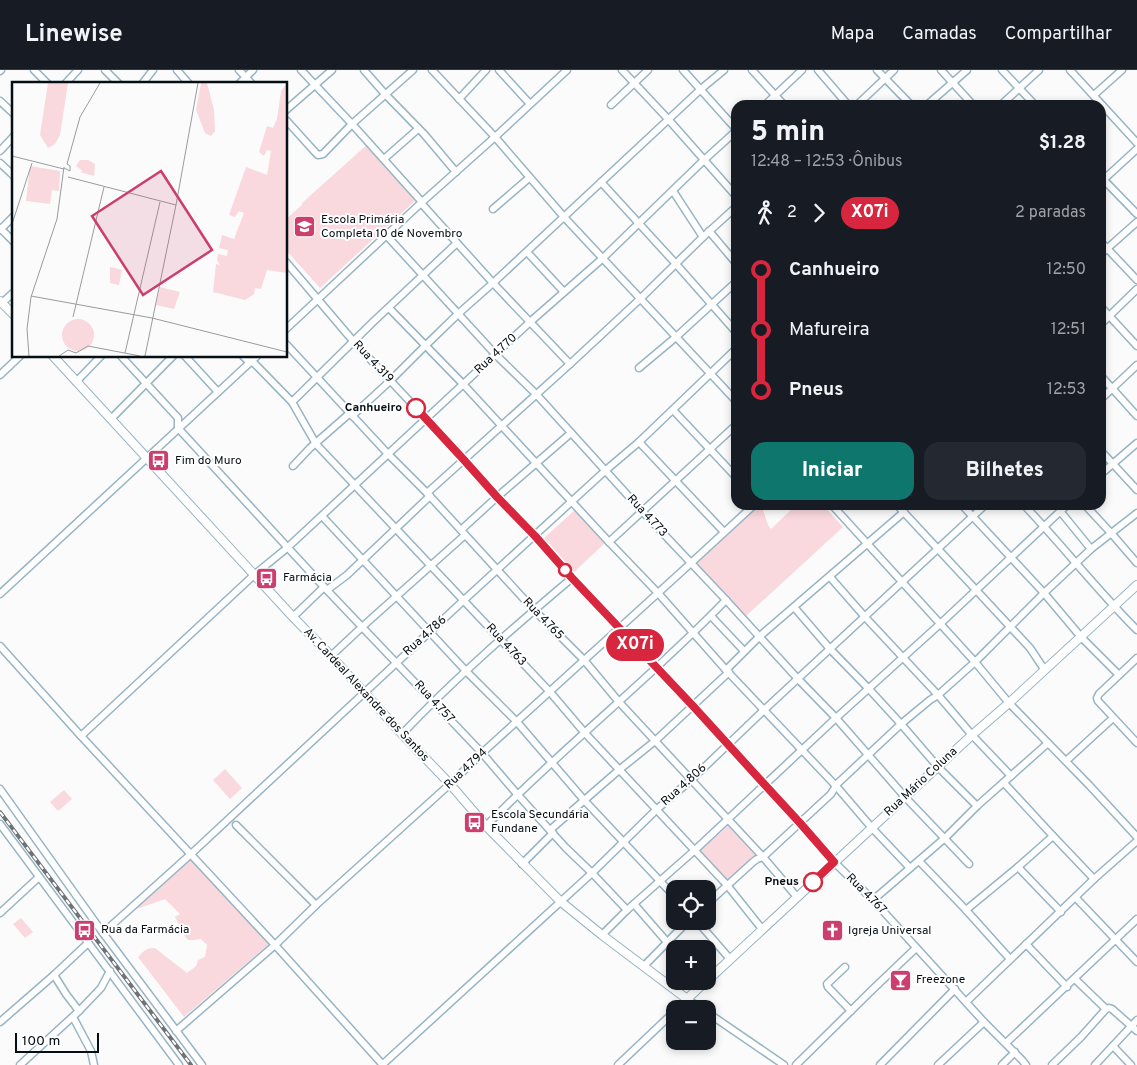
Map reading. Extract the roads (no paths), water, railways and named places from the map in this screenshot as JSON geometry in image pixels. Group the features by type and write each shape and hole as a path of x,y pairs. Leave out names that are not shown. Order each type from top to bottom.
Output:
{"main road":[{"path":"1,302 12,313"},
{"name":"Av. Cardeal Alexandre dos Santos","path":"55,358 522,864 560,901 688,999"},
{"name":"Rua Mário Coluna","path":"716,972 938,766 1137,585"},
{"name":"Rua Mário Coluna","path":"688,999 698,990"}],"street":[{"path":"34,70 46,82"},
{"path":"67,82 78,70"},
{"path":"105,70 117,82"},
{"path":"144,82 153,70"},
{"path":"177,70 187,82"},
{"path":"238,70 250,82"},
{"path":"241,82 254,70"},
{"path":"301,70 384,159 493,283 570,364"},
{"path":"288,108 332,70"},
{"path":"364,70 456,172"},
{"path":"288,122 318,154 322,154 352,124 413,70"},
{"path":"432,70 564,217 731,396"},
{"path":"459,99 486,70"},
{"path":"499,70 530,104"},
{"path":"622,70 731,190"},
{"path":"612,104 648,70"},
{"path":"683,70 731,124"},
{"path":"293,466 310,448 390,381 458,314 527,252 668,119 724,70"},
{"path":"752,70 779,100"},
{"path":"771,100 802,70"},
{"path":"818,70 844,100"},
{"path":"877,70 906,100"},
{"path":"862,100 894,70"},
{"path":"941,70 968,100"},
{"path":"932,100 967,70"},
{"path":"1002,70 1030,100"},
{"path":"1006,100 1039,70"},
{"path":"1070,70 1098,100"},
{"path":"1094,95 1122,70"},
{"path":"288,327 494,138 563,71"},
{"path":"0,101 12,112"},
{"path":"1106,108 1137,143"},
{"path":"384,159 418,129"},
{"name":"Rua 4.770","path":"81,736 254,575 287,548 356,485 495,354 603,258 731,135"},
{"path":"0,151 12,138"},
{"path":"1106,176 1137,149"},
{"path":"0,163 12,174"},
{"path":"493,209 530,178"},
{"path":"601,182 731,326"},
{"path":"1106,184 1137,214"},
{"path":"673,191 702,237"},
{"path":"293,617 346,575 464,460 640,299 702,237 731,211"},
{"path":"12,218 0,229 12,240"},
{"path":"1137,222 1108,248 1137,280"},
{"path":"709,231 731,257"},
{"name":"Rua 4.773","path":"387,236 836,718 905,798 969,864"},
{"path":"292,402 457,243"},
{"path":"527,252 564,292"},
{"name":"Rua 4.319","path":"288,264 354,342 564,569"},
{"path":"639,368 731,287"},
{"path":"1106,319 1137,289"},
{"path":"1,302 12,294"},
{"path":"389,308 502,425 536,464 658,592 693,634 910,868"},
{"path":"1106,313 1137,346"},
{"name":"Rua 4.765","path":"288,346 388,454 428,494 534,610 584,660 619,702 763,857 797,897"},
{"name":"Rua 4.786","path":"103,933 191,854 396,662 639,442 731,354"},
{"path":"0,375 18,358"},
{"path":"76,382 99,358"},
{"name":"Rua 4.757","path":"123,358 178,418 178,428 287,548 482,753 566,848 627,910"},
{"path":"111,419 171,358"},
{"path":"186,358 218,392"},
{"path":"0,594 253,360"},
{"name":"Rua 4.763","path":"253,360 292,402 316,444 550,692 584,732 727,885 762,929"},
{"path":"1106,395 1137,366"},
{"path":"1106,381 1137,416"},
{"path":"673,410 731,472"},
{"path":"609,542 731,430"},
{"path":"331,656 431,565 497,497 571,433"},
{"path":"639,442 724,532"},
{"path":"1106,470 1137,443"},
{"path":"1106,456 1137,490"},
{"name":"Rua 4.794","path":"176,1031 275,945 316,905 748,510"},
{"path":"837,510 975,662 1008,703 1066,761 1137,839 967,1001"},
{"path":"522,864 584,800 655,741 693,706 744,651 868,544 898,510"},
{"path":"904,510 1030,648 1044,669"},
{"path":"967,510 1044,593 1081,637 1119,675"},
{"name":"Rua 4.806","path":"382,1065 592,873 656,810 691,780 727,744 980,510"},
{"path":"1029,510 1114,607 1137,630"},
{"path":"1090,510 1137,563"},
{"path":"602,935 1060,511 1091,549"},
{"path":"716,895 753,862 763,857 800,823 831,794 836,786 868,754 901,724 938,695 975,662 1091,549 1137,513"},
{"path":"322,516 466,671 517,722 584,800 666,887"},
{"name":"Rua 4.767","path":"564,569 693,706 834,862 873,900 967,1001 984,1022 1026,1065"},
{"path":"830,576 865,617 1011,776"},
{"path":"402,734 466,671 572,578"},
{"path":"486,826 517,794 693,634 726,600"},
{"path":"794,607 830,649 977,806"},
{"path":"711,616 744,651"},
{"path":"0,646 275,945 382,1065"},
{"path":"1137,658 1097,698 1137,743"},
{"path":"1066,761 1113,718"},
{"path":"873,900 945,838 977,806 1048,743"},
{"path":"1004,783 1094,879"},
{"path":"0,789 103,933 202,1065"},
{"path":"0,824 179,1065"},
{"path":"236,825 316,905"},
{"path":"966,910 1052,836"},
{"path":"919,860 1010,959"},
{"path":"1018,867 1061,912"},
{"path":"0,913 39,877"},
{"path":"1076,898 1137,962"},
{"path":"634,904 666,941"},
{"path":"1006,1043 1137,919"},
{"path":"669,940 679,930"},
{"path":"705,930 730,959"},
{"path":"0,1022 88,943"},
{"path":"644,966 666,943"},
{"path":"1026,944 1066,987"},
{"path":"796,1065 916,948"},
{"path":"844,967 827,983 827,986 851,1011"},
{"path":"20,1065 79,1011 101,988 110,971"},
{"path":"54,975 79,1011"},
{"path":"1075,979 1106,1009 1112,1009 1137,1031"},
{"path":"880,1065 955,989"},
{"path":"1052,1065 1106,1009"},
{"path":"73,1017 92,1051 94,1065"},
{"path":"716,1018 784,1065"},
{"name":"Rua Mário Coluna","path":"618,1065 666,1019"},
{"path":"1095,1065 1137,1020"},
{"path":"938,1065 984,1022"},
{"path":"1113,1046 1131,1065"},
{"path":"1002,1065 1015,1052"}],"railway":[{"path":"0,812 191,1065"}],"place":[{"name":"Escola Primária Completa 10 de Novembro","path":"305,227"},
{"name":"Canhueiro","path":"416,408"},
{"name":"Fim do Muro","path":"159,461"},
{"name":"Farmácia","path":"267,578"},
{"name":"Escola Secundária Fundane","path":"475,822"},
{"name":"Pneus","path":"813,882"},
{"name":"Rua da Farmácia","path":"85,930"},
{"name":"Igreja Universal","path":"832,931"},
{"name":"Freezone","path":"900,980"}]}
